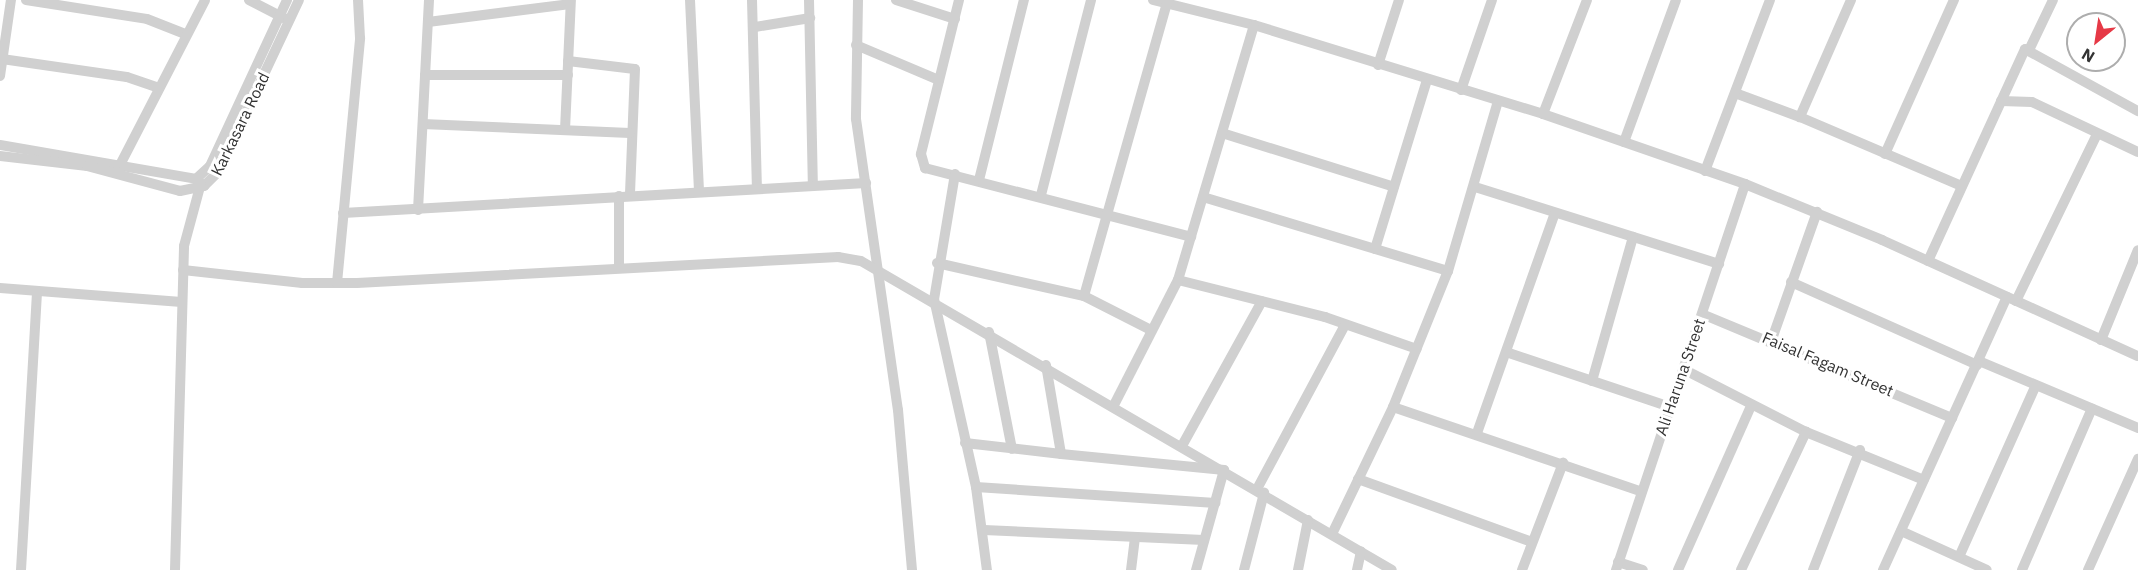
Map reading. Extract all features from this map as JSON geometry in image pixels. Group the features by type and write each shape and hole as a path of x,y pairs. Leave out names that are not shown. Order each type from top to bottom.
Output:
{"street":[{"path":"0,76 11,0"},
{"path":"26,0 147,19 185,34"},
{"path":"121,163 185,34 206,0"},
{"path":"249,0 284,19"},
{"name":"Karkasara Road","path":"0,156 87,166 180,190 199,188 219,172 284,19 287,0"},
{"name":"Karkasara Road","path":"0,145 121,163 181,181 202,175 284,19 299,0"},
{"path":"337,283 360,38 358,0"},
{"path":"418,210 429,0"},
{"path":"690,0 699,190"},
{"path":"752,0 755,27 756,187"},
{"path":"809,0 813,184"},
{"path":"858,0 856,119 879,268 912,570"},
{"path":"896,0 954,19"},
{"path":"959,0 921,163 955,174 1109,212 1191,237"},
{"path":"979,180 1024,0"},
{"path":"1041,195 1091,0"},
{"path":"1154,0 1254,25 1543,114 1744,184 1817,212 2138,356"},
{"path":"1378,65 1399,0"},
{"path":"1461,90 1492,0"},
{"path":"1543,114 1587,0"},
{"path":"1624,142 1676,0"},
{"path":"1706,171 1770,0"},
{"path":"1800,117 1851,0"},
{"path":"1885,154 1954,0"},
{"path":"1928,261 2001,101 2053,0"},
{"path":"428,22 571,2 565,130"},
{"path":"1084,296 1167,3"},
{"path":"755,27 810,18"},
{"path":"1114,405 1178,280 1254,25"},
{"path":"856,45 939,80"},
{"path":"2030,48 2138,111"},
{"path":"2,59 127,77 159,87"},
{"path":"568,61 634,67 620,266"},
{"path":"425,75 568,75"},
{"path":"1375,249 1427,80"},
{"path":"1735,93 1800,117 1962,186"},
{"path":"1332,534 1393,407 1448,271 1475,187 1498,101"},
{"path":"2001,101 2032,102 2138,152"},
{"path":"423,124 630,133"},
{"path":"1222,133 1394,187"},
{"path":"1883,570 1978,363 2097,134"},
{"path":"955,174 937,262 934,299 976,487 984,530 987,570"},
{"path":"175,570 183,270 202,175"},
{"path":"343,213 418,210 456,203 866,183"},
{"name":"Ali Haruna Street","path":"1617,566 1640,491 1719,264 1744,184"},
{"path":"1475,187 1719,264"},
{"path":"1203,196 1448,271"},
{"path":"1772,339 1817,212"},
{"path":"1477,433 1509,353 1555,213"},
{"path":"1592,381 1634,237"},
{"path":"2101,340 2138,250"},
{"path":"183,270 337,283 620,266 838,257 879,268 934,299 1183,444 1392,570"},
{"path":"937,262 1084,296 1151,330"},
{"path":"1178,280 1262,301 1417,349"},
{"path":"1791,282 1978,363 2138,428"},
{"path":"0,288 182,302"},
{"path":"21,570 37,292"},
{"path":"1183,444 1262,301"},
{"name":"Faisal Fagam Street","path":"1702,314 1772,339 1952,418"},
{"path":"1244,570 1260,491 1345,325"},
{"path":"989,332 1012,448"},
{"path":"1509,353 1670,407"},
{"path":"1046,365 1060,454"},
{"path":"1683,369 1751,406 1806,432 1860,450 1924,480"},
{"path":"1959,557 2036,385"},
{"path":"1678,570 1751,406"},
{"path":"1393,407 1477,433 1640,491"},
{"path":"2022,570 2092,408"},
{"path":"1741,570 1806,432"},
{"path":"965,443 1224,470"},
{"path":"1813,570 1860,450"},
{"path":"2088,570 2138,459"},
{"path":"1522,570 1563,463"},
{"path":"1196,570 1224,470"},
{"path":"1358,479 1532,542"},
{"path":"976,487 1215,503"},
{"path":"1298,570 1308,520"},
{"path":"984,530 1204,540"},
{"path":"1901,531 1987,570"},
{"path":"1131,570 1135,537"},
{"path":"1357,570 1361,551"},
{"path":"1617,566 1643,570"}]}
